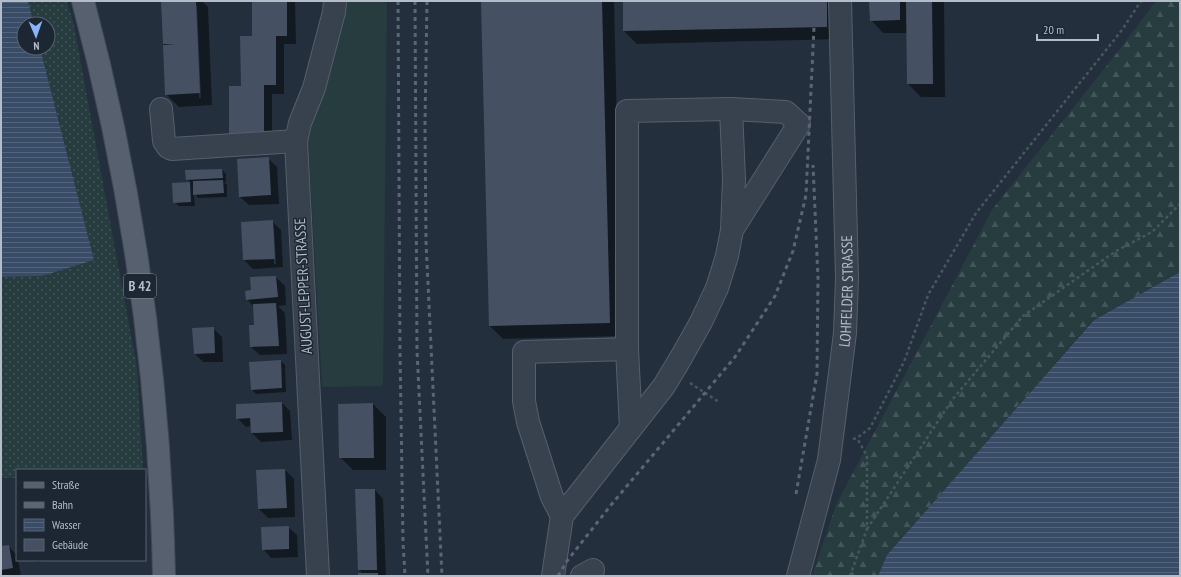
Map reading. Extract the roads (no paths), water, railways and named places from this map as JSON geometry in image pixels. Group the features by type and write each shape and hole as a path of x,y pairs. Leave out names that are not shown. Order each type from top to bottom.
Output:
{"main road":[{"name":"B 42","path":"83,1 109,110 126,195 140,281 158,450 164,576"}],"street":[{"name":"AUGUST-LEPPER-STRASSE","path":"318,576 296,141 300,123 314,88 334,12 335,1"},
{"name":"LOHFELDER STRASSE","path":"798,576 832,445 844,333 847,278 840,1"},
{"path":"161,109 164,141 168,147 172,149 296,141"},
{"path":"631,428 627,349 626,111 731,109 786,112 799,124 732,230"},
{"path":"553,576 562,516 664,386 701,322 719,281 727,256 732,230 734,179 731,109"},
{"path":"562,516 552,497 528,422 524,401 524,352 627,349"}],"water":[{"path":"1,1 28,1 32,16 16,16 16,56 42,56 94,260 42,276 1,277"},
{"path":"1180,272 1180,576 878,576 887,555 1094,320"}],"railway":[{"path":"398,1 400,350 403,542 405,576"},
{"path":"415,1 417,351 428,576"},
{"path":"427,1 425,124 426,242 442,576"},
{"path":"558,576 567,561 611,505 735,357 775,296 793,251 806,195 814,27"},
{"path":"796,494 817,374 818,278 813,165"}]}
